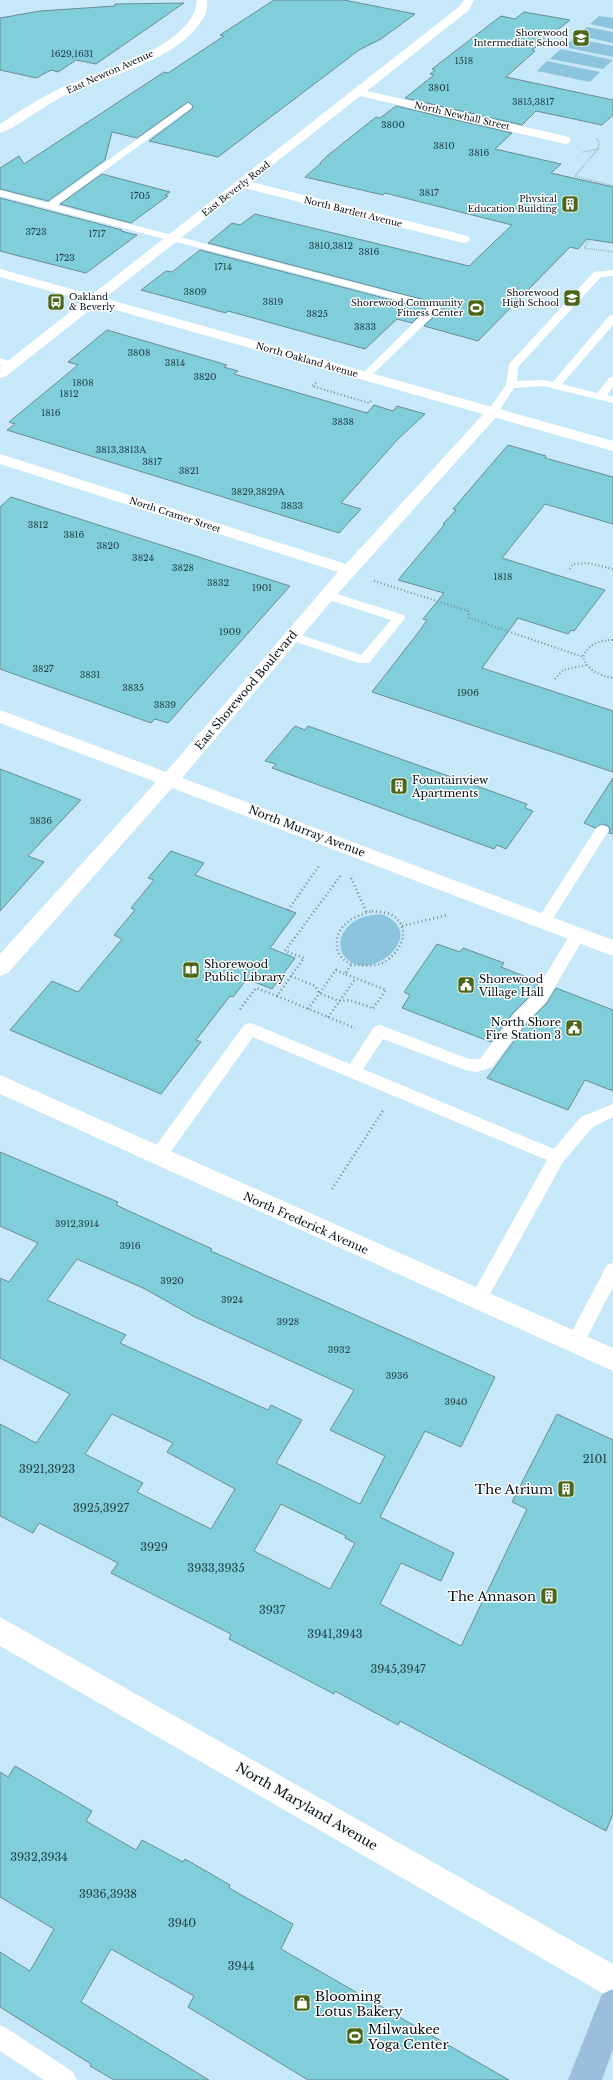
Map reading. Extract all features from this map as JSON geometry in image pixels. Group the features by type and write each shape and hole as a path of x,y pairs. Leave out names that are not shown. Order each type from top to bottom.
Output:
{"main road":[{"path":"585,2080 613,2005"}],"street":[{"name":"East Newton Avenue","path":"0,129 41,103 73,87 147,57 174,41 191,26 200,14 202,0"},
{"name":"East Beverly Road","path":"0,374 6,363 94,299 242,184 465,8 469,0"},
{"name":"North Newhall Street","path":"358,92 565,140"},
{"name":"North Bartlett Avenue","path":"242,184 463,239"},
{"name":"North Oakland Avenue","path":"0,273 613,446"},
{"name":"East Shorewood Boulevard","path":"0,968 170,779 327,594 493,412"},
{"name":"North Cramer Street","path":"0,459 349,570"},
{"name":"North Murray Avenue","path":"0,716 170,779 613,948"},
{"name":"North Frederick Avenue","path":"0,1084 613,1360"},
{"name":"North Maryland Avenue","path":"0,1631 613,1982"}],"lane":[{"path":"49,206 188,106"},
{"path":"0,193 436,307 364,376"},
{"path":"493,412 511,385 513,366 598,274 613,274"},
{"path":"556,385 613,318"},
{"path":"600,396 613,380"},
{"path":"511,385 543,382 613,400"},
{"path":"292,636 364,660 399,618 327,594"},
{"path":"544,922 602,830"},
{"path":"353,1072 380,1031 468,1065 477,1066 486,1063 502,1044 520,1018 540,998 578,934"},
{"path":"158,1156 250,1029 557,1158"},
{"path":"478,1300 557,1158 587,1122 613,1110"},
{"path":"575,1343 613,1270"},
{"path":"0,2037 65,2080"}],"path":[{"path":"596,138 600,146 597,152 575,176 577,178 613,186"},
{"path":"581,152 598,149"},
{"path":"589,240 584,248 613,252"},
{"path":"318,380 312,386 369,402 375,396"},
{"path":"570,569 573,564 580,562 591,563 613,569"},
{"path":"374,581 468,612 469,618 583,657"},
{"path":"613,640 597,642 589,646 583,657 586,665 594,672 613,678"},
{"path":"555,679 556,674 568,668 586,665"},
{"path":"288,910 319,866"},
{"path":"290,944 342,875"},
{"path":"351,878 367,913"},
{"path":"379,911 388,913 397,918 402,926 404,940 400,949 393,957 381,964 369,967 351,965 339,955 336,946 338,936 343,927 351,920 367,913 379,911"},
{"path":"402,926 447,915"},
{"path":"345,974 351,965"},
{"path":"307,1009 336,970 386,990 369,1014"},
{"path":"291,976 315,986 319,994 339,1001 349,1000 373,1008"},
{"path":"328,1017 356,978"},
{"path":"277,996 358,1029"},
{"path":"332,1189 396,1090"}],"shaded area":[{"path":"599,16 613,18 613,29 590,24"},
{"path":"587,27 613,32 613,43 577,35"},
{"path":"574,38 613,46 613,57 564,47"},
{"path":"561,49 613,60 603,69 550,59"},
{"path":"547,61 600,72 590,82 537,71"},
{"path":"381,914 395,922 400,932 399,942 393,952 383,960 371,965 359,965 348,960 341,950 340,944 346,929 350,924 361,918"}],"building":[{"path":"274,0 344,0 415,14 381,39 359,50 218,157 149,141 192,109 193,106 188,102 137,138 112,132 105,160 48,201 0,189 0,168 19,156 24,164 164,72 168,73 224,36 220,35"},
{"path":"184,3 96,64 76,60 58,72 51,70 36,78 0,70 0,18 40,11 115,6 115,4"},
{"path":"524,12 570,20 532,50 535,51 506,77 613,100 613,115 602,125 536,111 522,125 405,98 434,75 430,74 435,70 432,69 501,16 515,19"},
{"path":"396,106 512,133 495,149 561,164 551,173 613,187 613,243 587,239 578,249 570,247 478,341 424,326 441,310 442,306 440,304 208,243 232,223 240,225 255,214 469,266 512,225 385,193 383,195 305,177 327,156 376,117 380,118"},
{"path":"102,174 170,192 165,195 168,196 131,223 60,204"},
{"path":"0,198 137,235 86,273 0,251"},
{"path":"200,250 426,309 412,323 397,319 365,349 228,311 226,313 141,290 166,271 172,272"},
{"path":"107,330 227,365 224,367 238,371 234,374 367,413 374,405 393,411 397,406 425,414 398,439 341,503 361,509 339,533 7,430 15,424 9,422 78,365 68,362"},
{"path":"508,445 546,456 545,458 613,477 613,524 545,504 502,558 605,590 574,631 571,630 568,634 518,618 482,668 613,711 613,772 372,692 421,629 427,620 423,619 444,593 398,580 456,510 453,509"},
{"path":"11,497 290,586 168,723 155,719 151,723 0,669 0,507"},
{"name":"Fountainview Apartments","path":"295,726 305,730 308,726 527,804 525,808 533,811 506,849 497,845 494,849 272,768 276,764 265,761"},
{"path":"0,769 81,800 28,856 44,862 0,911"},
{"path":"613,778 613,834 609,833 610,829 608,826 603,824 595,828 584,823"},
{"name":"Shorewood Public Library","path":"171,851 204,863 195,875 296,913 270,948 295,958 272,989 247,979 233,997 230,996 196,1040 201,1042 161,1094 10,1030 52,981 78,992 122,939 114,935 135,910 131,908 154,880 148,878"},
{"name":"Shorewood Village Hall","path":"437,944 460,952 463,948 504,963 501,967 539,982 533,993 513,1013 491,1042 402,1008 410,995 404,992"},
{"name":"North Shore Fire Station 3","path":"556,988 613,1010 613,1091 585,1080 568,1110 487,1078 527,1023 547,1003"},
{"path":"0,1152 118,1202 116,1205 212,1249 211,1251 495,1377 461,1447 425,1431 380,1517 454,1553 441,1581 401,1563 380,1604 461,1646 527,1509 512,1502 557,1414 613,1440 613,1814 606,1831 400,1721 398,1725 335,1691 334,1694 229,1639 231,1634 111,1573 118,1563 39,1523 33,1533 0,1516 0,1424 36,1443 70,1394 0,1358 0,1278 9,1282 38,1243 0,1226","holes":["77,1259 145,1289 195,1317 354,1390 330,1430 385,1456 360,1504 276,1463 302,1420 271,1405 268,1410 120,1343 126,1335 47,1300","112,1414 173,1443 167,1452 235,1489 211,1529 137,1492 143,1483 85,1454","281,1504 346,1536 345,1538 355,1543 330,1589 254,1551"]},
{"path":"15,1766 92,1811 86,1821 136,1850 142,1840 183,1862 185,1859 230,1885 229,1888 293,1924 281,1949 509,2080 308,2080 188,2007 194,1996 111,1949 81,2002 209,2080 114,2080 90,2066 91,2064 0,2007 0,1952 30,1971 54,1929 0,1897 0,1772 8,1777"}],"place":[{"name":"Shorewood Intermediate School","path":"581,38"},
{"name":"Physical Education Building","path":"570,204"},
{"name":"Shorewood High School","path":"572,298"},
{"name":"Oakland & Beverly","path":"56,302"},
{"name":"Shorewood Community Fitness Center","path":"476,308"},
{"name":"Fountainview Apartments","path":"399,786"},
{"name":"Shorewood Public Library","path":"191,970"},
{"name":"Shorewood Village Hall","path":"466,985"},
{"name":"North Shore Fire Station 3","path":"574,1028"},
{"name":"The Atrium","path":"566,1489"},
{"name":"The Annason","path":"549,1596"},
{"name":"Blooming Lotus Bakery","path":"302,2003"},
{"name":"Milwaukee Yoga Center","path":"355,2036"}]}
